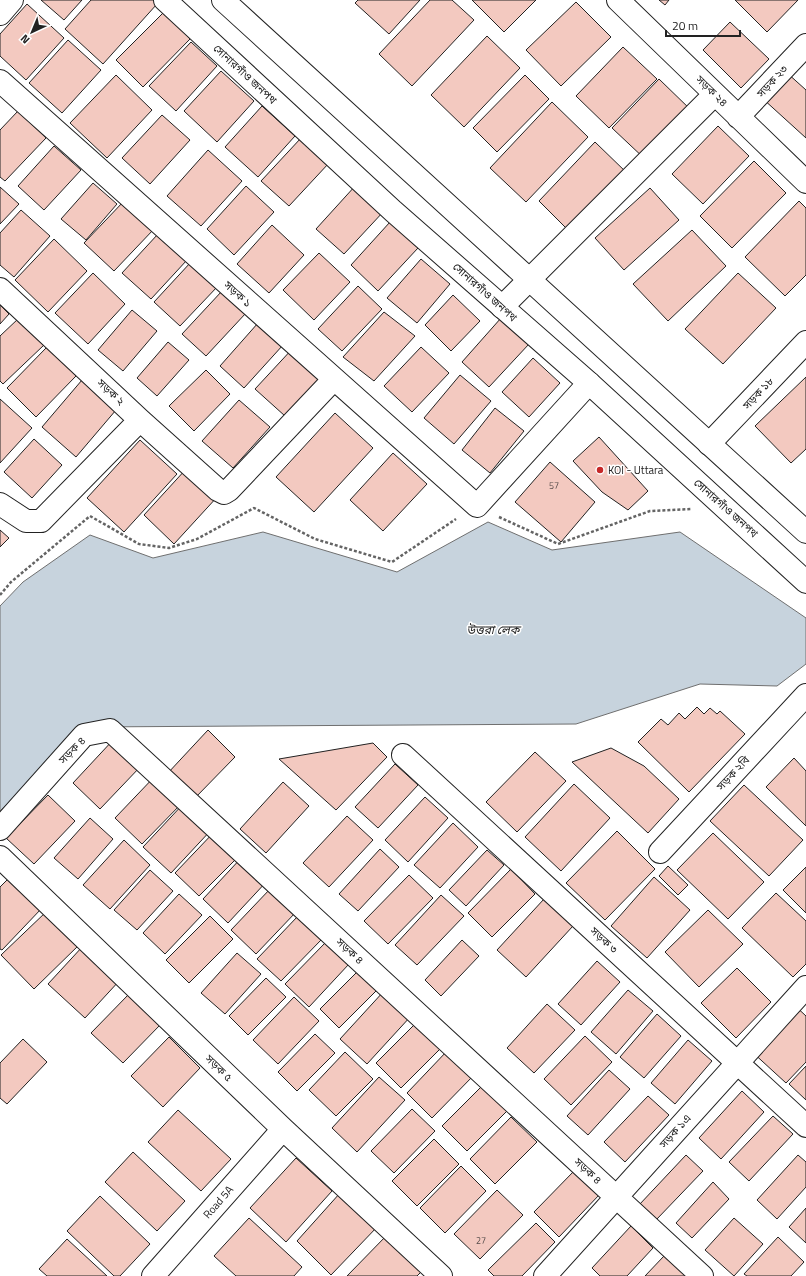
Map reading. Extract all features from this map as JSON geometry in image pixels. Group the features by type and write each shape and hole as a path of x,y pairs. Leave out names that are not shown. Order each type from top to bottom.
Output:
{"street":[{"path":"0,14 12,0"},
{"name":"সোনারগাঁও জনপথ","path":"166,0 393,211 588,384 806,582"},
{"path":"223,0 806,532"},
{"name":"সড়ক ২৪","path":"618,0 806,182"},
{"name":"সড়ক ২৩","path":"738,117 806,45"},
{"name":"সড়ক ১","path":"0,81 477,506"},
{"path":"502,307 715,94"},
{"name":"সড়ক ২","path":"0,289 140,420 218,490 224,493 230,490 334,379"},
{"name":"সড়ক ১৮","path":"709,444 806,342"},
{"path":"477,506 588,384"},
{"path":"0,504 26,521 41,522 140,420"},
{"name":"সড়ক ২বি","path":"660,852 806,695"},
{"name":"সড়ক ৪","path":"0,829 84,735 110,730 702,1276"},
{"name":"সড়ক ৩","path":"403,755 806,1126"},
{"name":"সড়ক ৫","path":"0,857 283,1129 441,1276"},
{"name":"সড়ক ১এ","path":"545,1276 806,987"},
{"name":"Road 5A","path":"153,1276 283,1129"}],"path":[{"path":"0,595 11,582 90,516 139,544 169,548 197,539 254,508 315,539 392,562 477,506 558,544 650,511 694,509"}],"water":[{"name":"উত্তরা লেক","path":"488,522 552,550 680,532 806,618 806,664 777,686 700,684 576,724 87,727 0,811 0,606 23,582 90,535 153,558 263,532 397,572"}],"building":[{"path":"41,0 82,0 64,20"},
{"path":"91,0 153,0 157,4 103,64 65,29"},
{"path":"358,0 420,0 389,34 355,3"},
{"path":"430,0 452,0 474,20 412,86 379,54"},
{"path":"472,0 536,0 504,32"},
{"path":"659,0 669,0 665,5"},
{"path":"735,0 798,0 767,32"},
{"path":"576,2 611,37 561,86 526,50"},
{"path":"27,4 64,38 26,80 0,56 0,34"},
{"path":"164,12 190,39 143,87 116,60"},
{"path":"730,22 769,59 741,88 703,50"},
{"path":"487,36 520,68 464,127 431,95"},
{"path":"68,40 101,70 62,113 29,83"},
{"path":"191,42 217,66 176,111 149,86"},
{"path":"623,47 657,79 609,128 576,96"},
{"path":"221,71 254,101 217,142 184,111"},
{"path":"786,72 806,90 806,138 762,98"},
{"path":"116,75 152,110 107,158 70,123"},
{"path":"525,75 549,99 497,152 473,128"},
{"path":"659,79 693,112 646,160 612,128"},
{"path":"552,102 588,137 526,202 490,168"},
{"path":"262,106 295,136 258,177 225,147"},
{"path":"18,111 46,138 5,181 0,177 0,130"},
{"path":"162,115 190,140 150,184 122,158"},
{"path":"718,126 749,156 703,204 672,174"},
{"path":"301,138 329,163 289,206 261,181"},
{"path":"595,142 628,174 571,233 539,201"},
{"path":"54,146 81,170 44,210 18,186"},
{"path":"208,150 242,181 201,226 167,196"},
{"path":"754,161 786,193 732,248 700,216"},
{"path":"93,183 117,204 86,240 61,219"},
{"path":"356,185 384,211 344,254 316,229"},
{"path":"246,186 274,212 234,255 207,229"},
{"path":"0,187 19,204 0,224"},
{"path":"650,188 679,220 624,270 595,238"},
{"path":"124,201 154,229 114,271 84,243"},
{"path":"799,201 806,208 806,275 785,296 745,257"},
{"path":"21,210 50,236 14,277 0,265 0,233"},
{"path":"390,222 418,248 378,291 351,265"},
{"path":"272,225 304,255 269,293 237,264"},
{"path":"692,230 726,266 668,321 633,284"},
{"path":"158,234 187,260 151,299 122,273"},
{"path":"54,239 87,271 48,312 15,280"},
{"path":"319,253 350,282 314,320 283,290"},
{"path":"421,259 450,284 417,323 387,298"},
{"path":"191,262 218,286 180,326 154,302"},
{"path":"93,273 125,304 88,344 55,313"},
{"path":"738,273 776,308 723,364 685,329"},
{"path":"358,286 382,309 342,351 318,329"},
{"path":"222,291 246,313 206,356 182,334"},
{"path":"453,295 480,321 451,351 425,325"},
{"path":"0,305 9,314 0,324"},
{"path":"132,310 157,331 123,371 98,350"},
{"path":"384,312 415,336 374,381 343,357"},
{"path":"19,318 44,345 3,384 0,381 0,336"},
{"path":"501,318 529,344 489,387 462,362"},
{"path":"258,323 283,345 244,388 220,366"},
{"path":"168,342 189,360 157,396 137,378"},
{"path":"47,347 76,376 36,417 7,388"},
{"path":"294,347 323,375 285,416 255,389"},
{"path":"421,347 449,373 412,412 384,386"},
{"path":"533,358 560,383 529,417 502,392"},
{"path":"206,370 230,394 194,431 169,406"},
{"path":"460,375 491,401 454,444 424,418"},
{"path":"806,377 806,449 791,463 755,426"},
{"path":"82,380 116,410 76,457 42,427"},
{"path":"0,399 32,428 0,463"},
{"path":"239,400 270,427 233,468 202,441"},
{"path":"495,408 524,431 490,473 462,450"},
{"path":"335,413 373,448 314,512 276,477"},
{"path":"599,437 648,491 628,510 602,492 573,461"},
{"path":"34,439 62,465 32,498 4,472"},
{"path":"140,440 177,474 124,532 87,498"},
{"path":"393,453 427,484 383,531 350,500"},
{"path":"550,462 595,502 561,542 515,502"},
{"path":"187,468 218,496 174,544 144,515"},
{"path":"0,530 9,538 0,547"},
{"path":"697,707 704,714 710,708 717,714 720,711 745,734 689,792 638,742 661,719 668,725 679,713 685,719"},
{"path":"208,730 235,757 194,799 167,774"},
{"path":"114,739 141,766 100,809 73,783"},
{"path":"373,743 387,757 336,810 279,759"},
{"path":"611,748 644,766 679,799 648,833 572,762"},
{"path":"535,752 566,781 517,832 486,802"},
{"path":"794,758 806,771 806,826 766,787"},
{"path":"395,764 418,785 378,828 355,807"},
{"path":"157,774 184,801 142,844 115,818"},
{"path":"283,782 309,806 266,853 240,829"},
{"path":"574,784 610,818 561,871 525,837"},
{"path":"744,785 803,840 769,876 710,821"},
{"path":"48,795 75,821 34,864 6,838"},
{"path":"425,797 448,818 408,862 385,840"},
{"path":"185,802 213,828 171,873 143,847"},
{"path":"347,816 373,840 329,887 303,863"},
{"path":"90,818 113,839 78,879 54,858"},
{"path":"453,823 478,847 440,888 414,865"},
{"path":"216,830 241,854 199,896 175,873"},
{"path":"617,831 655,869 605,920 566,883"},
{"path":"713,833 764,882 728,919 677,870"},
{"path":"124,840 150,865 110,909 83,885"},
{"path":"380,849 399,867 358,911 339,894"},
{"path":"487,850 504,865 466,906 449,890"},
{"path":"243,856 268,880 228,923 203,899"},
{"path":"668,866 688,885 678,895 659,876"},
{"path":"806,867 806,913 783,890"},
{"path":"511,869 535,894 492,937 468,913"},
{"path":"150,870 173,891 137,930 114,910"},
{"path":"409,875 433,898 388,944 364,921"},
{"path":"10,877 42,908 2,950 0,949 0,887"},
{"path":"654,877 690,910 647,958 611,926"},
{"path":"271,888 296,912 256,954 231,930"},
{"path":"776,893 806,921 806,964 793,977 742,928"},
{"path":"179,894 202,915 165,954 143,933"},
{"path":"441,895 464,916 417,965 395,945"},
{"path":"544,899 573,926 526,977 497,950"},
{"path":"708,910 743,944 699,987 665,952"},
{"path":"47,911 80,944 34,989 1,955"},
{"path":"210,916 233,939 189,983 166,960"},
{"path":"298,916 322,939 281,981 257,959"},
{"path":"462,940 479,956 441,996 425,980"},
{"path":"326,942 349,964 309,1007 285,984"},
{"path":"83,946 120,980 85,1018 48,984"},
{"path":"237,953 261,974 225,1014 201,993"},
{"path":"597,961 620,982 581,1025 558,1004"},
{"path":"737,968 771,1002 736,1038 701,1003"},
{"path":"357,972 377,990 339,1028 320,1009"},
{"path":"266,978 286,997 248,1035 229,1016"},
{"path":"628,990 653,1011 616,1054 591,1032"},
{"path":"384,991 411,1016 367,1064 340,1039"},
{"path":"129,994 161,1024 123,1063 91,1033"},
{"path":"294,997 319,1021 278,1064 253,1040"},
{"path":"792,1003 806,1016 806,1062 786,1083 750,1050"},
{"path":"547,1004 575,1030 534,1073 507,1048"},
{"path":"657,1014 681,1036 644,1078 620,1057"},
{"path":"418,1021 443,1046 401,1088 376,1063"},
{"path":"315,1034 335,1053 297,1091 278,1072"},
{"path":"585,1036 612,1062 571,1105 544,1079"},
{"path":"169,1037 200,1068 163,1107 131,1076"},
{"path":"23,1039 47,1062 7,1104 0,1098 0,1063"},
{"path":"688,1040 712,1061 675,1104 651,1083"},
{"path":"448,1050 474,1075 432,1118 407,1093"},
{"path":"345,1052 373,1079 336,1116 309,1090"},
{"path":"806,1066 806,1100 789,1084"},
{"path":"609,1070 630,1089 588,1135 567,1116"},
{"path":"379,1077 405,1100 357,1152 332,1128"},
{"path":"484,1084 509,1109 467,1151 442,1126"},
{"path":"742,1091 764,1112 721,1159 699,1138"},
{"path":"648,1096 669,1115 625,1162 604,1142"},
{"path":"412,1109 435,1131 394,1173 371,1151"},
{"path":"178,1110 231,1159 201,1191 148,1142"},
{"path":"773,1116 793,1134 749,1181 729,1162"},
{"path":"511,1117 537,1142 495,1184 470,1159"},
{"path":"434,1139 459,1164 417,1206 392,1181"},
{"path":"133,1152 185,1201 157,1231 105,1182"},
{"path":"686,1155 703,1171 656,1220 639,1205"},
{"path":"798,1155 806,1162 806,1187 777,1219 757,1200"},
{"path":"296,1158 332,1191 286,1242 250,1208"},
{"path":"461,1166 486,1191 445,1233 420,1208"},
{"path":"575,1170 600,1194 559,1237 534,1212"},
{"path":"713,1182 729,1199 692,1238 676,1223"},
{"path":"497,1190 523,1215 480,1259 454,1234"},
{"path":"340,1193 378,1226 331,1275 297,1241"},
{"path":"100,1196 150,1244 120,1276 114,1276 67,1231"},
{"path":"806,1208 806,1243 789,1227"},
{"path":"249,1218 302,1267 294,1276 236,1276 214,1256"},
{"path":"734,1218 763,1244 734,1276 705,1250"},
{"path":"536,1223 555,1242 522,1276 494,1276 488,1270"},
{"path":"631,1226 653,1248 627,1276 600,1276 592,1268"},
{"path":"388,1234 424,1269 417,1276 347,1276"},
{"path":"778,1237 804,1262 791,1276 747,1276 744,1274"},
{"path":"67,1239 107,1276 47,1276 39,1269"},
{"path":"664,1256 686,1276 645,1276"}],"place":[{"name":"KOI - Uttara","path":"600,470"}]}
